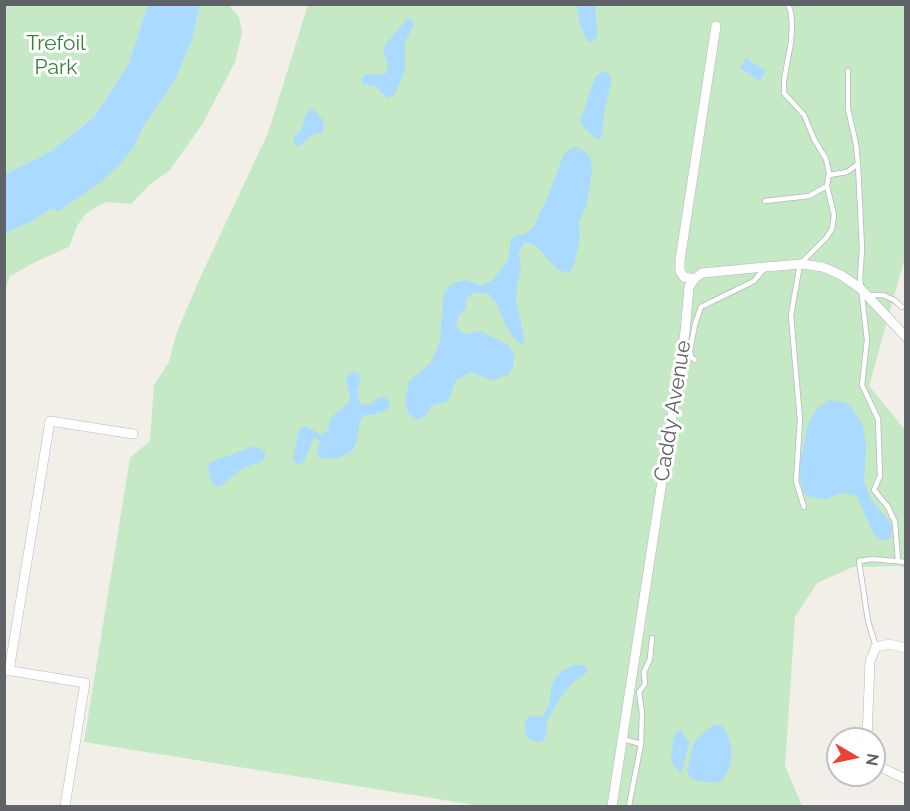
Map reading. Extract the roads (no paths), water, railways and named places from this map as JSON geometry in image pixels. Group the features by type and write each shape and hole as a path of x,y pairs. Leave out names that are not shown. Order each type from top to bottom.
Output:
{"street":[{"path":"716,26 680,271 684,277 694,279 702,273 765,267 800,264 824,267 842,275 860,288 906,337"},
{"name":"Caddy Avenue","path":"612,807 685,332 689,287 694,279"},
{"path":"65,807 85,683 7,670 50,421 133,434"},
{"path":"867,727 870,661 876,647 889,644 906,648"},
{"path":"886,770 906,779"}],"lane":[{"path":"788,4 791,13 791,42 784,93 804,115 826,159 829,175 827,186 833,203 834,215 832,229 826,238 800,264 790,328 800,420 796,481 804,507"},
{"path":"848,70 848,109 858,164 862,249 860,288 867,340 862,385 876,412 880,430 880,476 874,490 888,507 895,522 898,561"},
{"path":"829,175 846,172 858,164"},
{"path":"765,201 809,196 827,186"},
{"path":"695,360 691,357 690,351 701,307 754,280 765,267"},
{"path":"868,295 883,295 902,307"},
{"path":"876,647 868,621 859,561 872,559 906,562"},
{"path":"629,807 641,744 642,713 639,692 645,684 644,672 650,659 652,638"},
{"path":"622,739 641,744"}],"water":[{"path":"148,5 200,5 192,40 175,80 147,121 110,162 66,199 31,222 5,233 5,174 50,152 94,117 128,65"},
{"path":"577,5 595,5 597,33 596,39 591,42 587,41 579,20"},
{"path":"408,18 413,21 414,25 405,42 405,71 394,95 387,98 376,87 363,84 361,78 367,74 382,75 386,72 388,65 384,53 385,45"},
{"path":"746,58 766,71 760,81 740,68"},
{"path":"602,72 607,72 612,79 604,113 602,136 599,139 580,122 595,77"},
{"path":"310,109 314,110 323,120 324,129 322,133 312,135 296,146 294,139 302,128"},
{"path":"576,147 587,153 591,160 592,171 587,204 579,222 580,240 572,270 567,273 557,269 536,246 525,242 519,252 521,273 517,283 516,300 525,341 522,344 515,340 497,304 487,293 473,293 466,299 466,309 458,316 456,325 460,332 467,334 480,331 508,345 515,356 513,366 508,375 491,380 471,372 456,380 448,401 432,406 425,416 417,420 409,414 405,402 409,381 430,364 440,341 444,292 453,283 466,280 481,285 492,281 508,260 511,240 532,229 546,201 564,154"},
{"path":"351,372 356,372 361,376 357,393 359,402 369,405 383,397 388,399 389,407 383,412 364,416 360,421 356,444 352,451 336,459 321,458 317,454 320,440 314,438 304,461 301,464 295,463 293,458 300,427 308,427 321,435 328,430 331,418 349,402 350,396 346,382"},
{"path":"830,400 844,402 851,407 863,426 866,447 864,482 872,501 889,521 892,535 888,540 877,537 872,531 857,496 842,493 825,499 807,496 803,492 800,474 801,458 807,428 819,407"},
{"path":"254,446 265,451 261,462 244,467 219,487 213,485 208,469 209,464"},
{"path":"574,665 583,665 587,668 587,672 571,684 559,700 547,721 546,736 539,742 527,738 524,725 527,719 531,716 542,717 550,703 551,687 555,678 562,671"},
{"path":"714,724 723,727 728,736 732,750 731,761 722,780 716,783 697,781 691,778 687,771 692,749 696,740"},
{"path":"679,730 682,731 685,739 690,740 681,774 672,763 671,752 675,734"}],"waterway":[{"path":"57,203 94,178 113,160 126,145 135,127"}],"park label":[{"name":"Trefoil Park","path":"56,56"}]}
